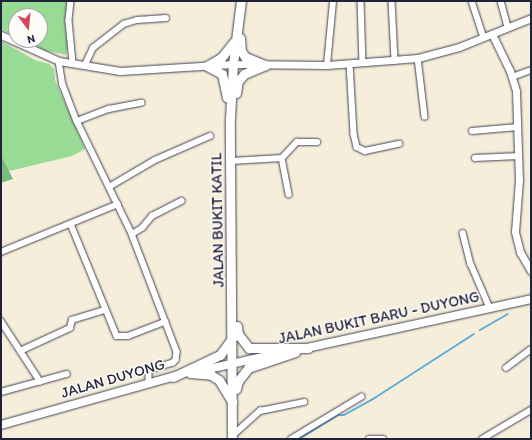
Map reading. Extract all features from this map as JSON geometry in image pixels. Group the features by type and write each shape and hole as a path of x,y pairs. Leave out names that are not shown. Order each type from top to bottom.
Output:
{"main road":[{"name":"JALAN BUKIT KATIL","path":"232,438 234,305 230,119 233,64 241,1"},
{"path":"238,21 241,51 250,61 265,65"},
{"path":"207,66 230,50 237,35"},
{"path":"230,119 238,81 249,71 265,65"},
{"path":"207,66 216,69 225,81 230,119"},
{"name":"JALAN BUKIT BARU - DUYONG","path":"234,363 531,299"},
{"path":"234,305 238,334 249,348 308,348"},
{"path":"173,377 220,355 233,336"},
{"path":"232,404 238,381 248,368 308,348"},
{"name":"JALAN DUYONG","path":"1,424 173,377 234,363"},
{"path":"190,373 212,375 219,380 232,404"}],"street":[{"path":"71,1 69,21 73,63"},
{"path":"327,65 333,1"},
{"path":"361,1 363,63"},
{"path":"392,1 395,61"},
{"path":"472,1 484,37"},
{"path":"501,1 508,28"},
{"path":"85,65 93,48 124,24 137,20 166,18"},
{"path":"1,35 59,61 120,71 233,64 327,65 395,61 418,58 484,37 531,18"},
{"path":"492,34 512,77 518,128 519,156 515,232 520,252 531,271"},
{"path":"418,58 425,117"},
{"path":"59,61 63,85 77,121 132,234 177,356 173,363 149,371 150,384"},
{"path":"350,64 354,134 357,147 364,151 399,144"},
{"path":"512,77 531,70"},
{"path":"77,121 109,109 141,103"},
{"path":"472,131 518,128"},
{"path":"109,187 155,160 210,136"},
{"path":"231,161 282,158 297,142 317,142"},
{"path":"475,158 519,156"},
{"path":"282,158 290,194"},
{"path":"132,234 142,228 152,216 181,201"},
{"path":"1,252 118,204"},
{"path":"71,224 114,332 122,337 165,322"},
{"path":"463,233 470,264 490,308"},
{"path":"20,351 70,328 72,320 105,310"},
{"path":"1,321 40,382"},
{"path":"506,368 531,349"},
{"path":"1,392 66,374"},
{"path":"291,439 361,397"},
{"path":"232,438 260,411 304,402"},
{"path":"482,439 531,410"},
{"path":"369,439 383,439"}],"green space":[{"path":"1,1 67,1 65,23 68,46 66,55 40,48 48,48 48,8 8,8 8,32 1,29"},
{"path":"1,41 8,45 8,48 14,48 35,60 49,64 54,69 55,80 85,149 72,156 9,171 1,155"},
{"path":"1,155 13,179 1,183"}],"waterway":[{"path":"480,330 508,314"},
{"path":"299,439 338,415 344,415 373,399 474,334"}]}
